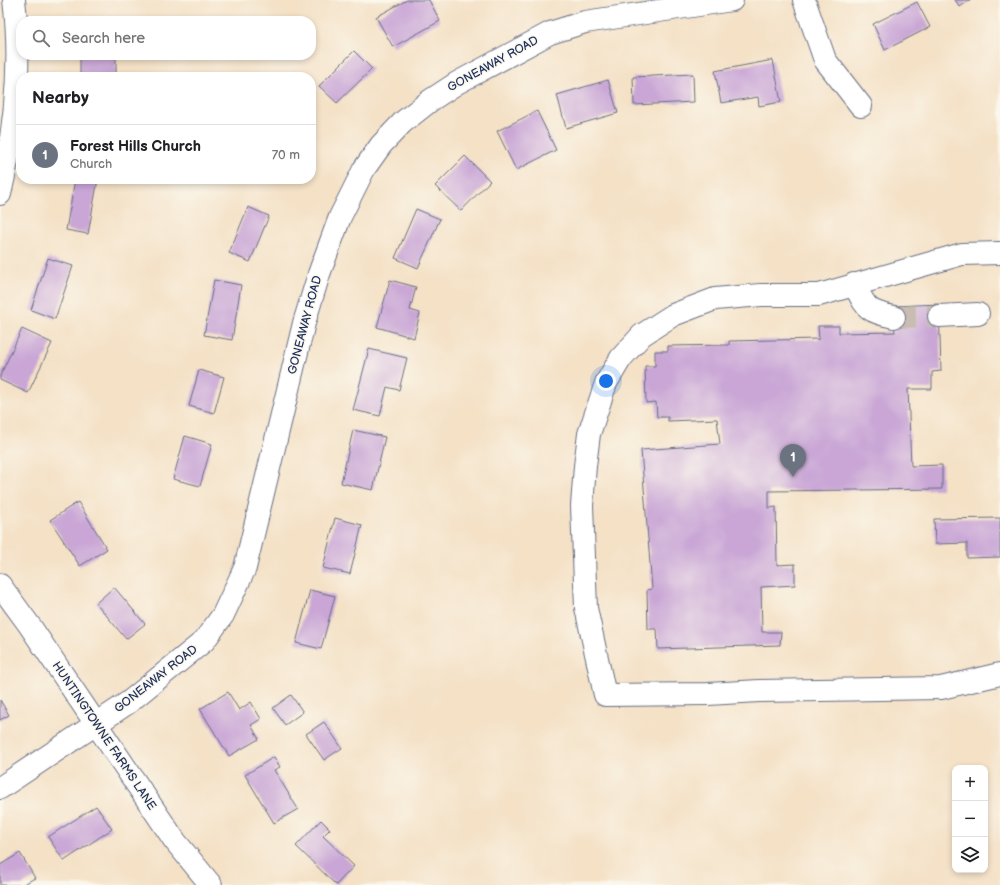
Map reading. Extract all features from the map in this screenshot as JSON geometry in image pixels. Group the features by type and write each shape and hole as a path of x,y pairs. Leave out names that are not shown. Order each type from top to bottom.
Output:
{"street":[{"path":"14,0 16,33"},
{"name":"GONEAWAY ROAD","path":"0,788 129,702 204,641 223,615 239,584 245,568 304,323 319,274 340,217 364,169 381,145 404,122 431,100 457,83 534,41 585,22 649,6 732,0"},
{"path":"804,0 825,60 861,106"},
{"path":"17,72 18,60"},
{"path":"0,194 6,171 16,90"},
{"path":"1000,253 962,254 818,295 761,295 715,299 674,315 642,336 621,358 606,382 590,434 582,506 586,608 606,695 941,688 1000,674"},
{"path":"854,284 865,305 874,313 894,317"},
{"path":"939,316 978,314"},
{"name":"HUNTINGTOWNE FARMS LANE","path":"0,585 175,841 211,885"}],"building":[{"path":"407,0 429,0 440,21 393,47 376,17"},
{"path":"955,0 970,0 960,7"},
{"path":"917,2 930,27 885,50 873,24"},
{"path":"354,51 372,69 337,103 319,86"},
{"path":"80,60 116,60 116,72 80,72"},
{"path":"773,60 781,102 759,106 758,97 721,103 715,71"},
{"path":"693,74 694,102 634,105 633,77"},
{"path":"608,80 618,113 566,128 557,95"},
{"path":"537,111 556,150 516,170 497,131"},
{"path":"465,156 490,181 461,211 435,186"},
{"path":"74,184 97,184 88,234 66,230"},
{"path":"248,207 269,216 250,262 229,253"},
{"path":"416,209 440,219 418,268 395,258"},
{"path":"48,258 73,266 55,319 31,310"},
{"path":"214,280 241,285 232,340 204,335"},
{"path":"390,280 416,287 410,310 420,313 414,338 377,327"},
{"path":"939,304 941,371 932,372 932,389 908,389 911,466 942,465 942,489 769,491 769,508 776,507 777,565 795,564 795,585 761,587 762,632 781,632 780,645 658,649 657,629 648,629 647,590 652,589 641,450 720,444 717,419 668,421 668,417 657,417 656,402 646,403 645,366 655,366 655,351 668,351 668,346 729,345 729,341 819,339 818,326 839,326 839,333 895,332 893,306"},
{"path":"22,329 52,343 28,393 0,380 0,376"},
{"path":"369,349 407,358 399,390 387,387 380,416 353,410"},
{"path":"199,370 224,377 214,413 189,406"},
{"path":"353,430 385,437 373,490 341,483"},
{"path":"185,436 212,444 200,486 173,479"},
{"path":"78,502 107,549 80,566 50,520"},
{"path":"335,518 362,525 350,574 323,568"},
{"path":"1000,518 1000,557 967,558 967,543 935,544 934,519"},
{"path":"114,587 145,624 126,639 96,603"},
{"path":"310,590 335,596 321,649 296,643"},
{"path":"228,692 239,710 251,702 261,719 251,725 259,739 229,756 200,709"},
{"path":"291,695 303,712 285,725 273,708"},
{"path":"0,700 9,715 0,720"},
{"path":"324,722 342,748 324,760 306,734"},
{"path":"274,757 280,767 274,770 298,809 274,823 245,775"},
{"path":"96,806 112,829 64,861 48,837"},
{"path":"321,820 330,829 323,836 354,866 336,885 296,846"},
{"path":"20,853 35,878 22,885 0,885 0,865"}],"tunnel":[{"path":"894,317 939,316"}],"place":[{"name":"Forest Hills Church","path":"793,477"}]}
